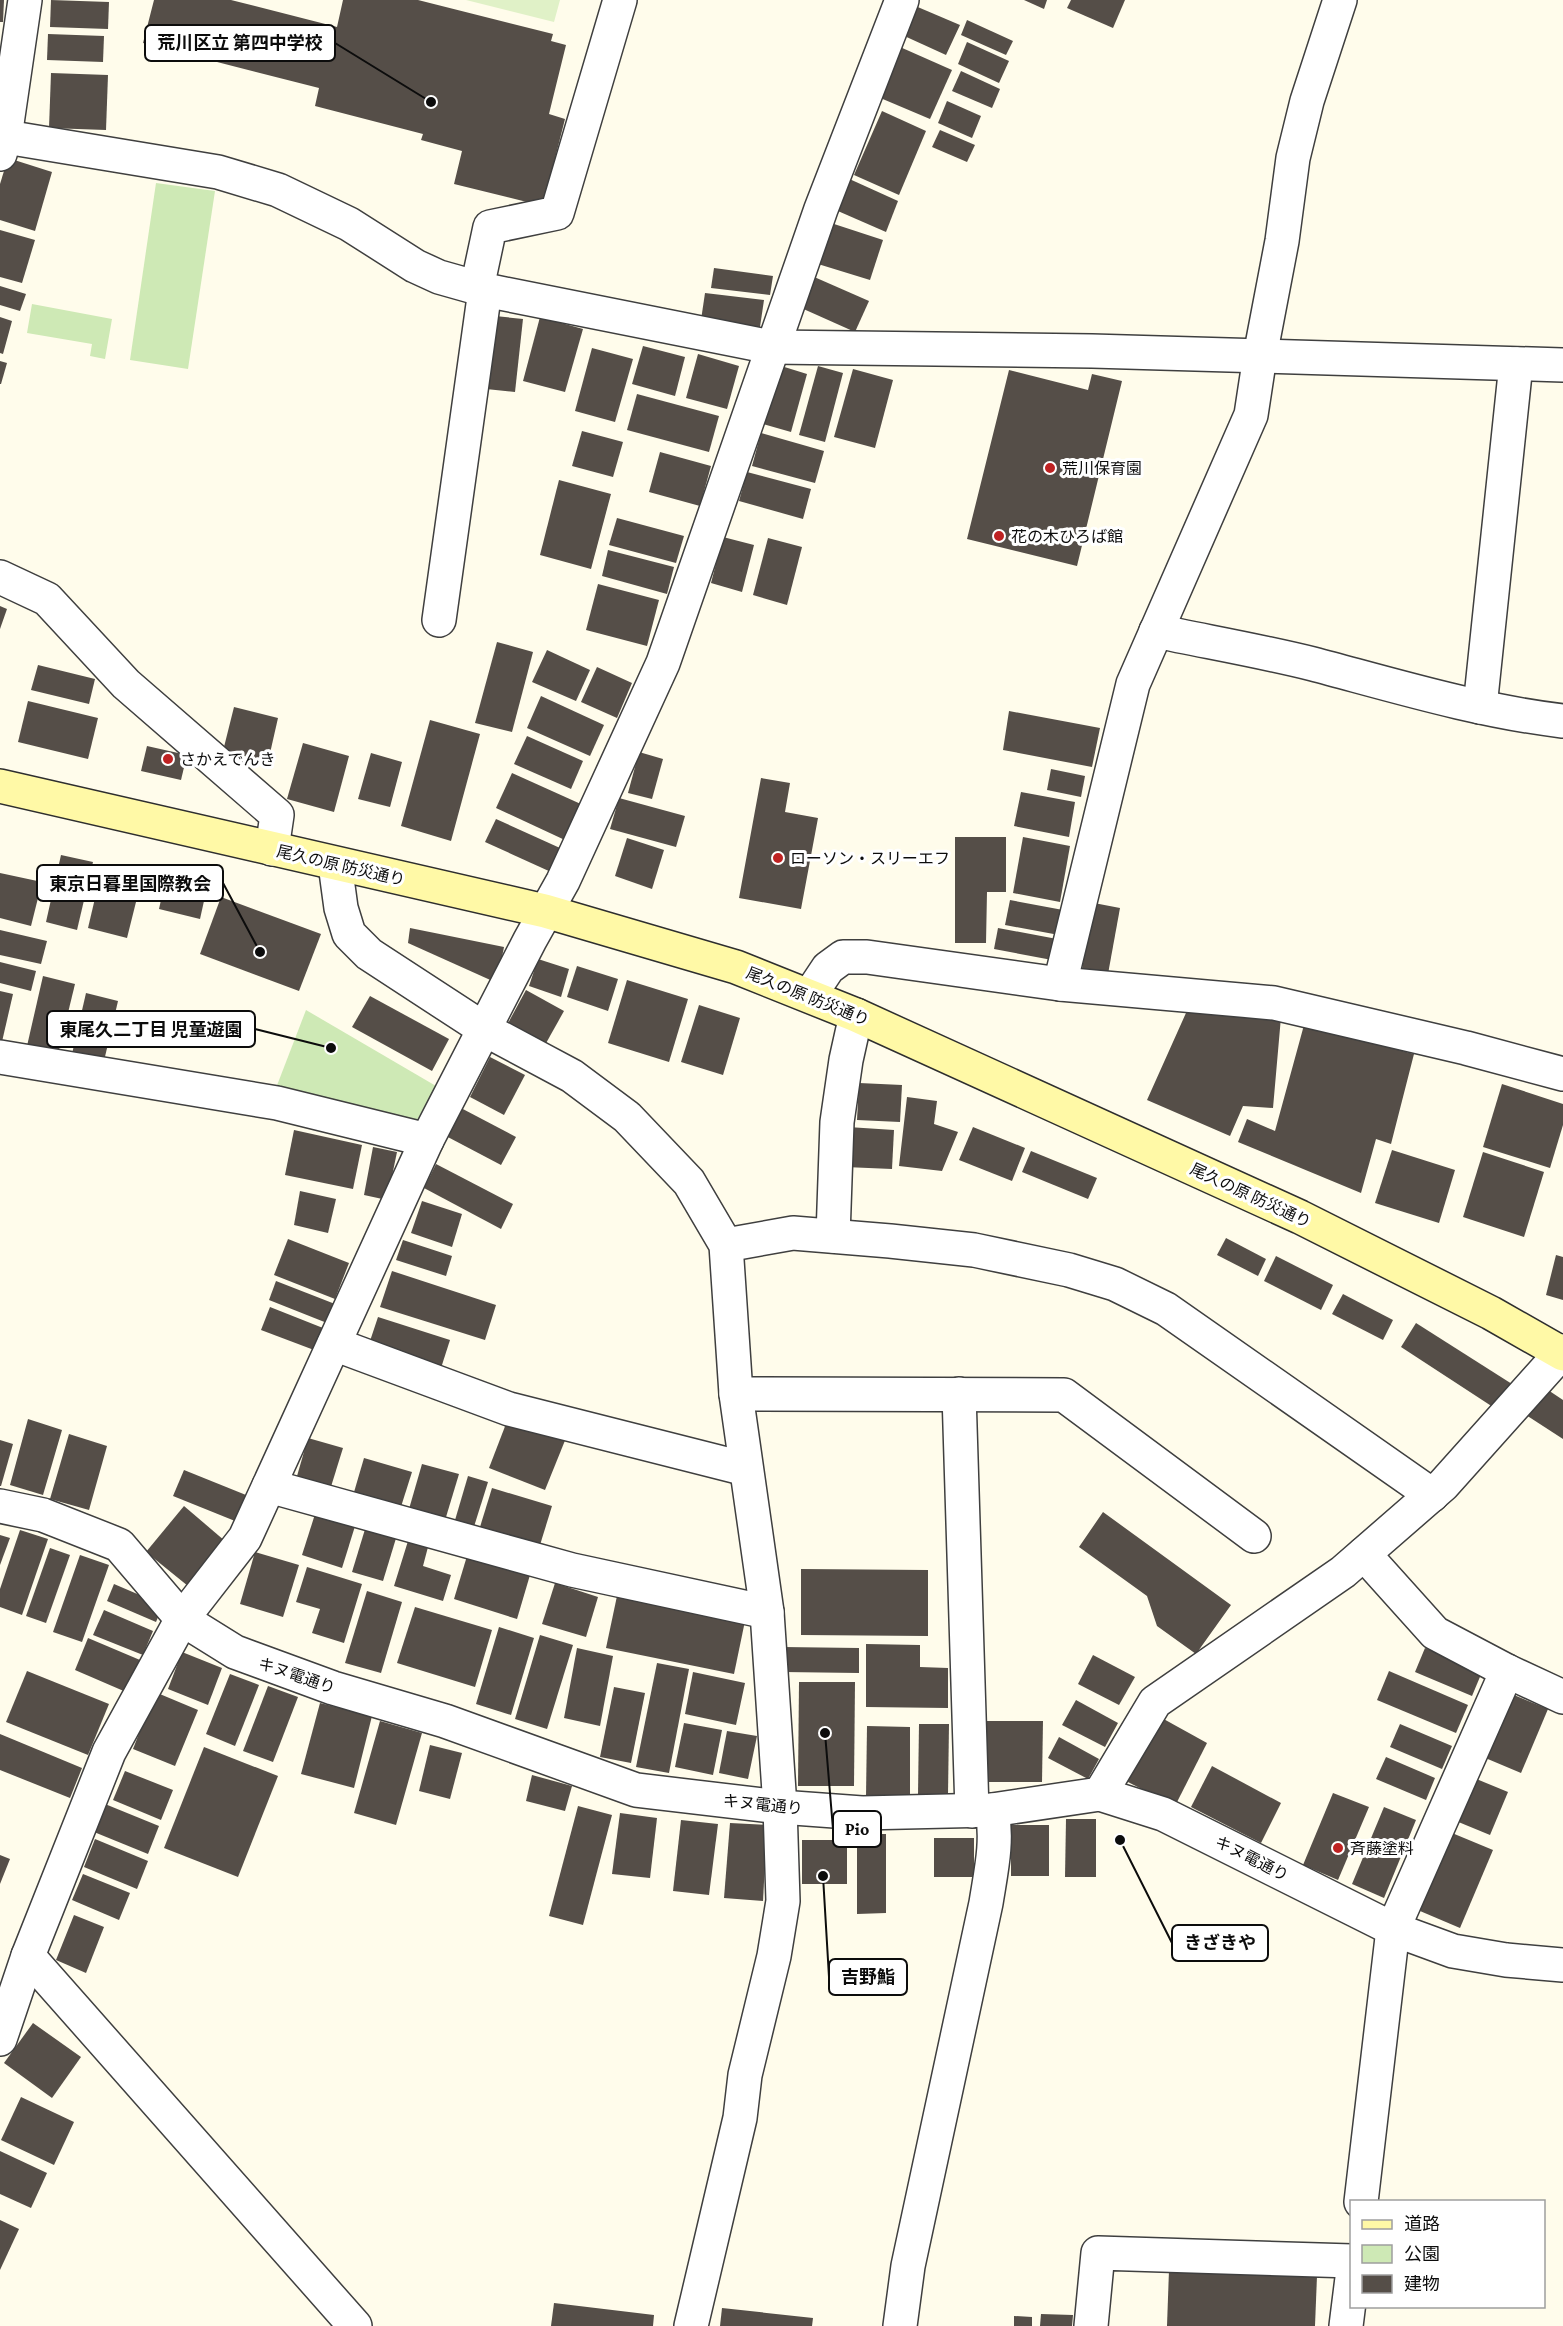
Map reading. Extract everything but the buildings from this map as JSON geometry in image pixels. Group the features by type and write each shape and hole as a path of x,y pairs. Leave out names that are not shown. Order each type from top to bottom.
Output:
{"street":[{"path":"25,0 2,142 218,172 278,190 349,224 415,266 439,277 481,289 771,347 1092,351 1563,365"},
{"path":"439,620 490,227 557,213 620,0"},
{"path":"0,2038 28,1956 109,1752 182,1619 245,1538 428,1140 545,911 563,881 663,663 771,347 821,209 902,0"},
{"path":"1060,984 1133,684 1251,415 1293,158 1307,101 1340,0"},
{"path":"1479,707 1516,364"},
{"path":"0,577 47,599 126,684 277,815 272,849"},
{"path":"1156,631 1311,664 1389,686 1514,715 1563,721"},
{"name":"尾久の原 防災通り","path":"0,786 545,911 736,967 856,1015 1300,1217 1481,1308 1563,1353"},
{"path":"335,864 341,908 349,934 369,954 484,1029 572,1076 627,1117 688,1182 726,1245 736,1394 766,1612 780,1807 783,1901 774,1956 745,2075 740,2118 691,2326"},
{"path":"810,995 828,968 843,957 867,957 1060,984 1274,1003 1466,1048 1563,1074"},
{"path":"833,1236 837,1122 846,1060 856,1015"},
{"path":"0,1057 276,1103 428,1140"},
{"path":"726,1245 793,1233 974,1250 1069,1270 1115,1284 1166,1309 1432,1496"},
{"path":"334,1344 509,1409 746,1469"},
{"path":"1100,1794 1155,1702 1328,1583 1432,1496 1563,1353"},
{"path":"736,1394 1064,1395 1254,1536"},
{"path":"900,2326 908,2266 988,1892 995,1849 996,1830 982,1811 959,1394"},
{"path":"269,1486 572,1570 766,1612"},
{"name":"キヌ電通り","path":"0,1506 43,1515 119,1545 182,1619 235,1653 333,1688 445,1720 636,1790 780,1807 862,1813 982,1811 1100,1794 1163,1814 1394,1929 1453,1951 1506,1960 1563,1965"},
{"path":"1364,1554 1436,1633 1507,1671 1563,1697"},
{"path":"1361,2200 1394,1929 1507,1671"},
{"path":"28,1956 356,2326"},
{"path":"1091,2326 1098,2253 1350,2260"},
{"path":"1346,2326 1350,2294"}],"green space":[{"path":"466,0 560,0 554,22"},
{"path":"156,183 215,191 188,369 130,360"},
{"path":"32,304 112,319 105,359 90,356 92,344 27,333"},
{"path":"306,1010 436,1086 416,1122 276,1088"}],"place":[{"name":"荒川区立 第四中学校","path":"431,102"},
{"name":"荒川保育園","path":"1050,468"},
{"name":"花の木ひろば館","path":"999,536"},
{"name":"さかえでんき","path":"168,759"},
{"name":"ローソン・スリーエフ","path":"778,858"},
{"name":"東京日暮里国際教会","path":"260,952"},
{"name":"東尾久二丁目 児童遊園","path":"331,1048"},
{"name":"Pio","path":"825,1733"},
{"name":"きざきや","path":"1120,1840"},
{"name":"斉藤塗料","path":"1338,1848"},
{"name":"吉野鮨","path":"823,1876"}]}
